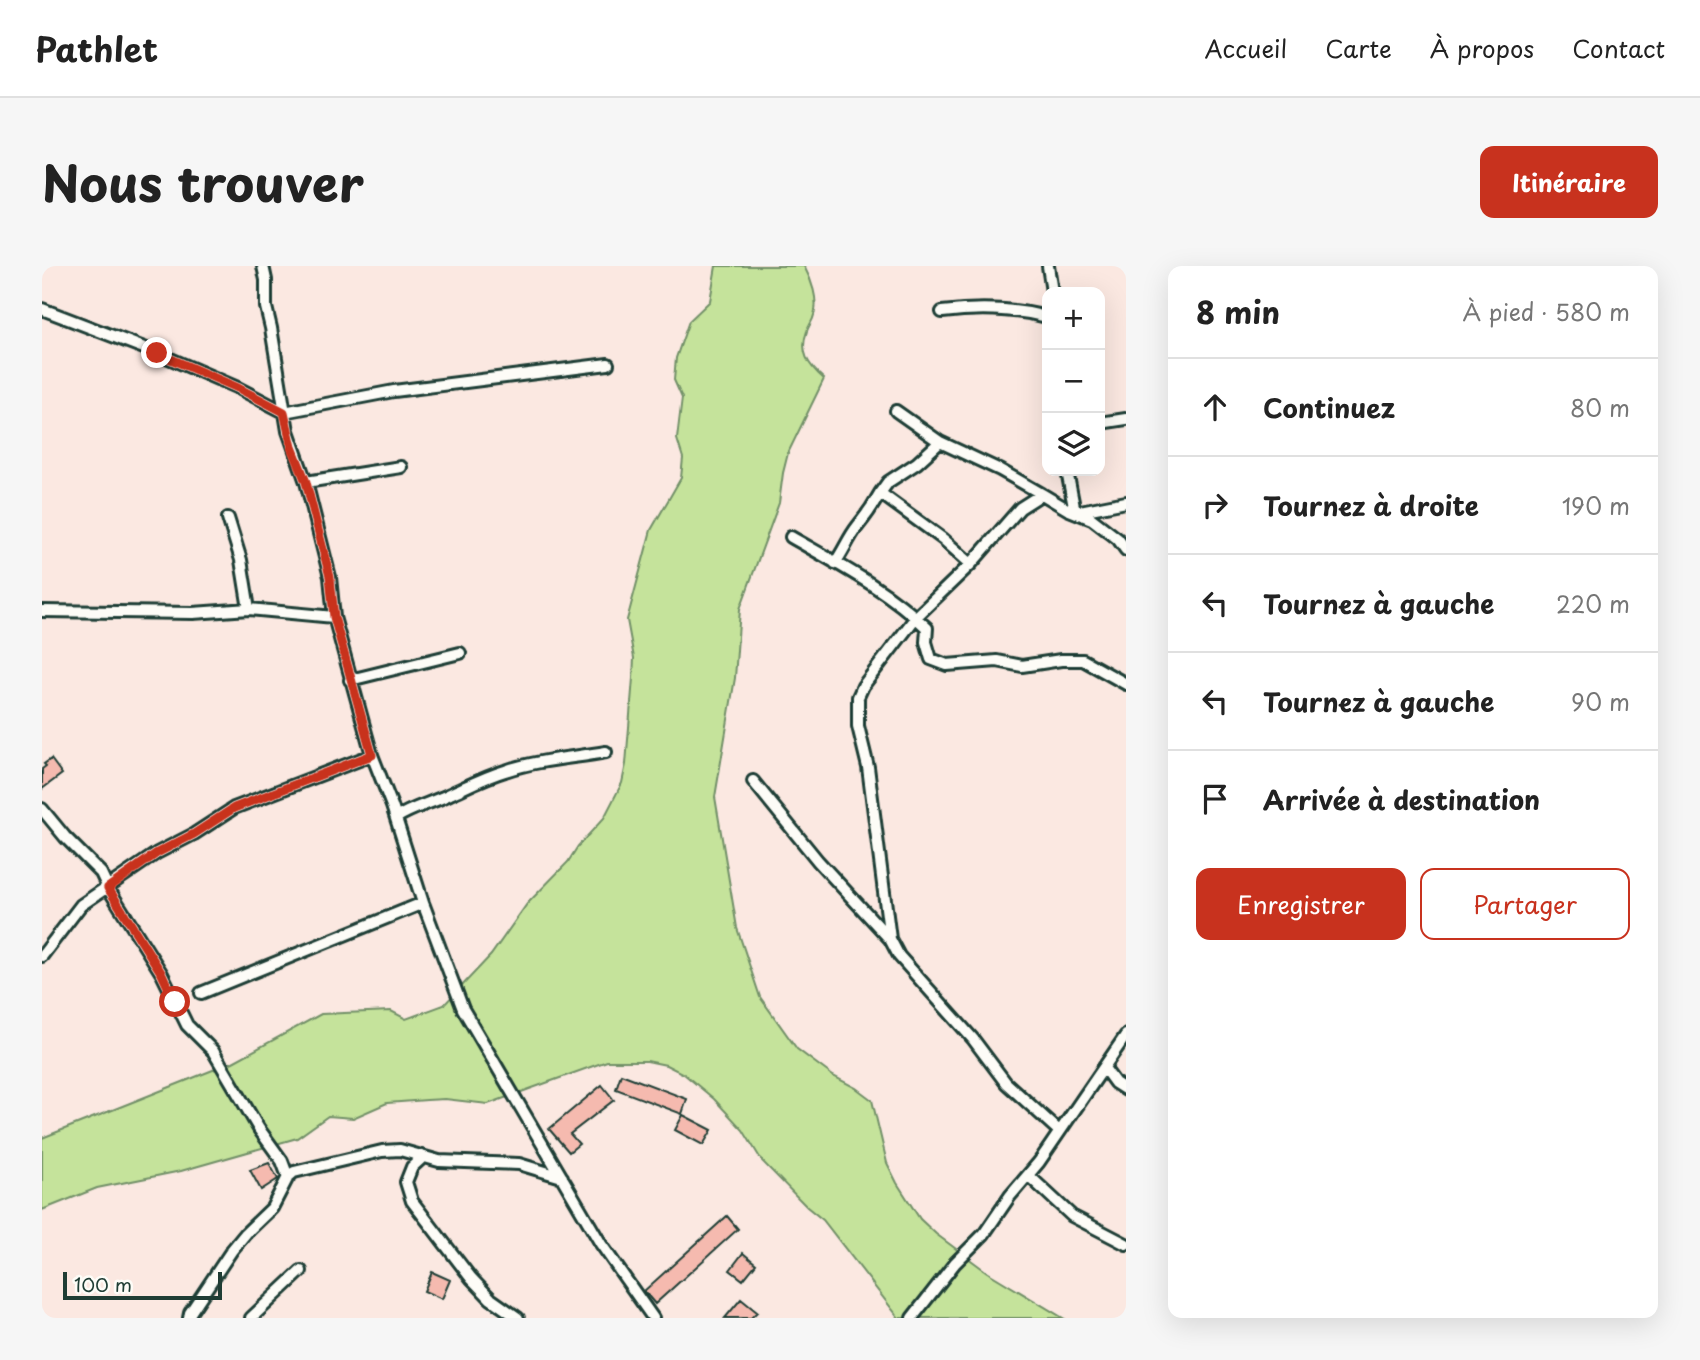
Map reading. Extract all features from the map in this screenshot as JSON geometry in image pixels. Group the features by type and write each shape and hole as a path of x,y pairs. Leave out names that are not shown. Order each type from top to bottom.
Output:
{"street":[{"path":"263,266 266,307 284,412 292,447 306,482 330,577 334,617 372,755 396,818 423,903 463,1009 601,1244 653,1318"},
{"path":"1048,266 1051,287"},
{"path":"42,309 180,363 238,388 284,412 394,391 608,364"},
{"path":"942,312 960,309 1016,309 1042,316"},
{"path":"896,411 940,442 1000,470 1067,509 1092,519 1118,539 1126,550"},
{"path":"1105,422 1126,419"},
{"path":"835,563 888,482 917,463 940,442"},
{"path":"306,482 401,467"},
{"path":"1068,476 1075,512"},
{"path":"880,493 943,539 971,564"},
{"path":"890,939 867,767 858,726 858,697 863,686 916,617 971,564 1020,508 1042,494"},
{"path":"1075,512 1126,502"},
{"path":"228,518 244,572 249,609"},
{"path":"791,537 870,583 916,617 927,628 926,642 931,659 947,666 997,661 1022,666 1060,660 1083,660 1126,684"},
{"path":"42,611 193,613 249,609 334,617"},
{"path":"350,680 460,653"},
{"path":"396,818 415,807 504,771 606,752"},
{"path":"42,956 81,905 157,853 194,834 234,808 372,755"},
{"path":"753,781 818,860 890,939 899,956 973,1039 1006,1083 1059,1131"},
{"path":"42,809 65,837 102,873 108,888 162,974 187,1025 213,1051 259,1129 282,1161 288,1177"},
{"path":"201,993 423,903"},
{"path":"912,1318 955,1264 984,1234 1126,1035"},
{"path":"1104,1068 1115,1083 1126,1090"},
{"path":"189,1318 232,1250 272,1208 288,1177 294,1172 382,1151 400,1150 439,1161 519,1164 562,1177"},
{"path":"423,1157 412,1167 406,1182 412,1201 471,1278 491,1298 518,1318"},
{"path":"1028,1175 1072,1216 1126,1244"},
{"path":"251,1318 301,1270"}],"green space":[{"path":"716,266 804,266 812,283 816,303 805,339 806,358 824,379 788,453 779,503 740,609 735,678 715,797 737,928 760,997 797,1049 872,1100 887,1163 920,1219 987,1272 1063,1318 899,1318 823,1220 762,1161 743,1130 714,1099 684,1074 666,1065 647,1061 607,1061 488,1104 445,1099 387,1103 353,1118 328,1116 297,1138 181,1171 97,1188 42,1210 42,1138 233,1062 321,1014 391,1011 406,1019 444,1005 491,955 527,904 568,862 578,846 604,818 622,783 626,764 634,658 627,620 651,530 681,478 683,458 677,439 682,398 674,380 676,358 689,321 710,301"}],"building":[{"path":"51,759 62,774 42,789 42,769"},
{"path":"621,1074 687,1099 682,1114 616,1089"},
{"path":"602,1085 614,1100 570,1134 579,1144 569,1152 549,1129"},
{"path":"683,1115 712,1130 703,1145 675,1130"},
{"path":"269,1163 278,1179 261,1190 250,1170"},
{"path":"727,1216 738,1229 655,1304 644,1291"},
{"path":"743,1253 756,1264 743,1280 730,1270"},
{"path":"432,1272 450,1280 442,1299 424,1291"},
{"path":"741,1299 757,1312 751,1318 725,1318"}],"route":[{"path":"157,353 238,388 284,412 292,447 306,482 330,577 334,617 372,755 234,808 194,834 157,853 108,888 162,974 175,1002"}]}
